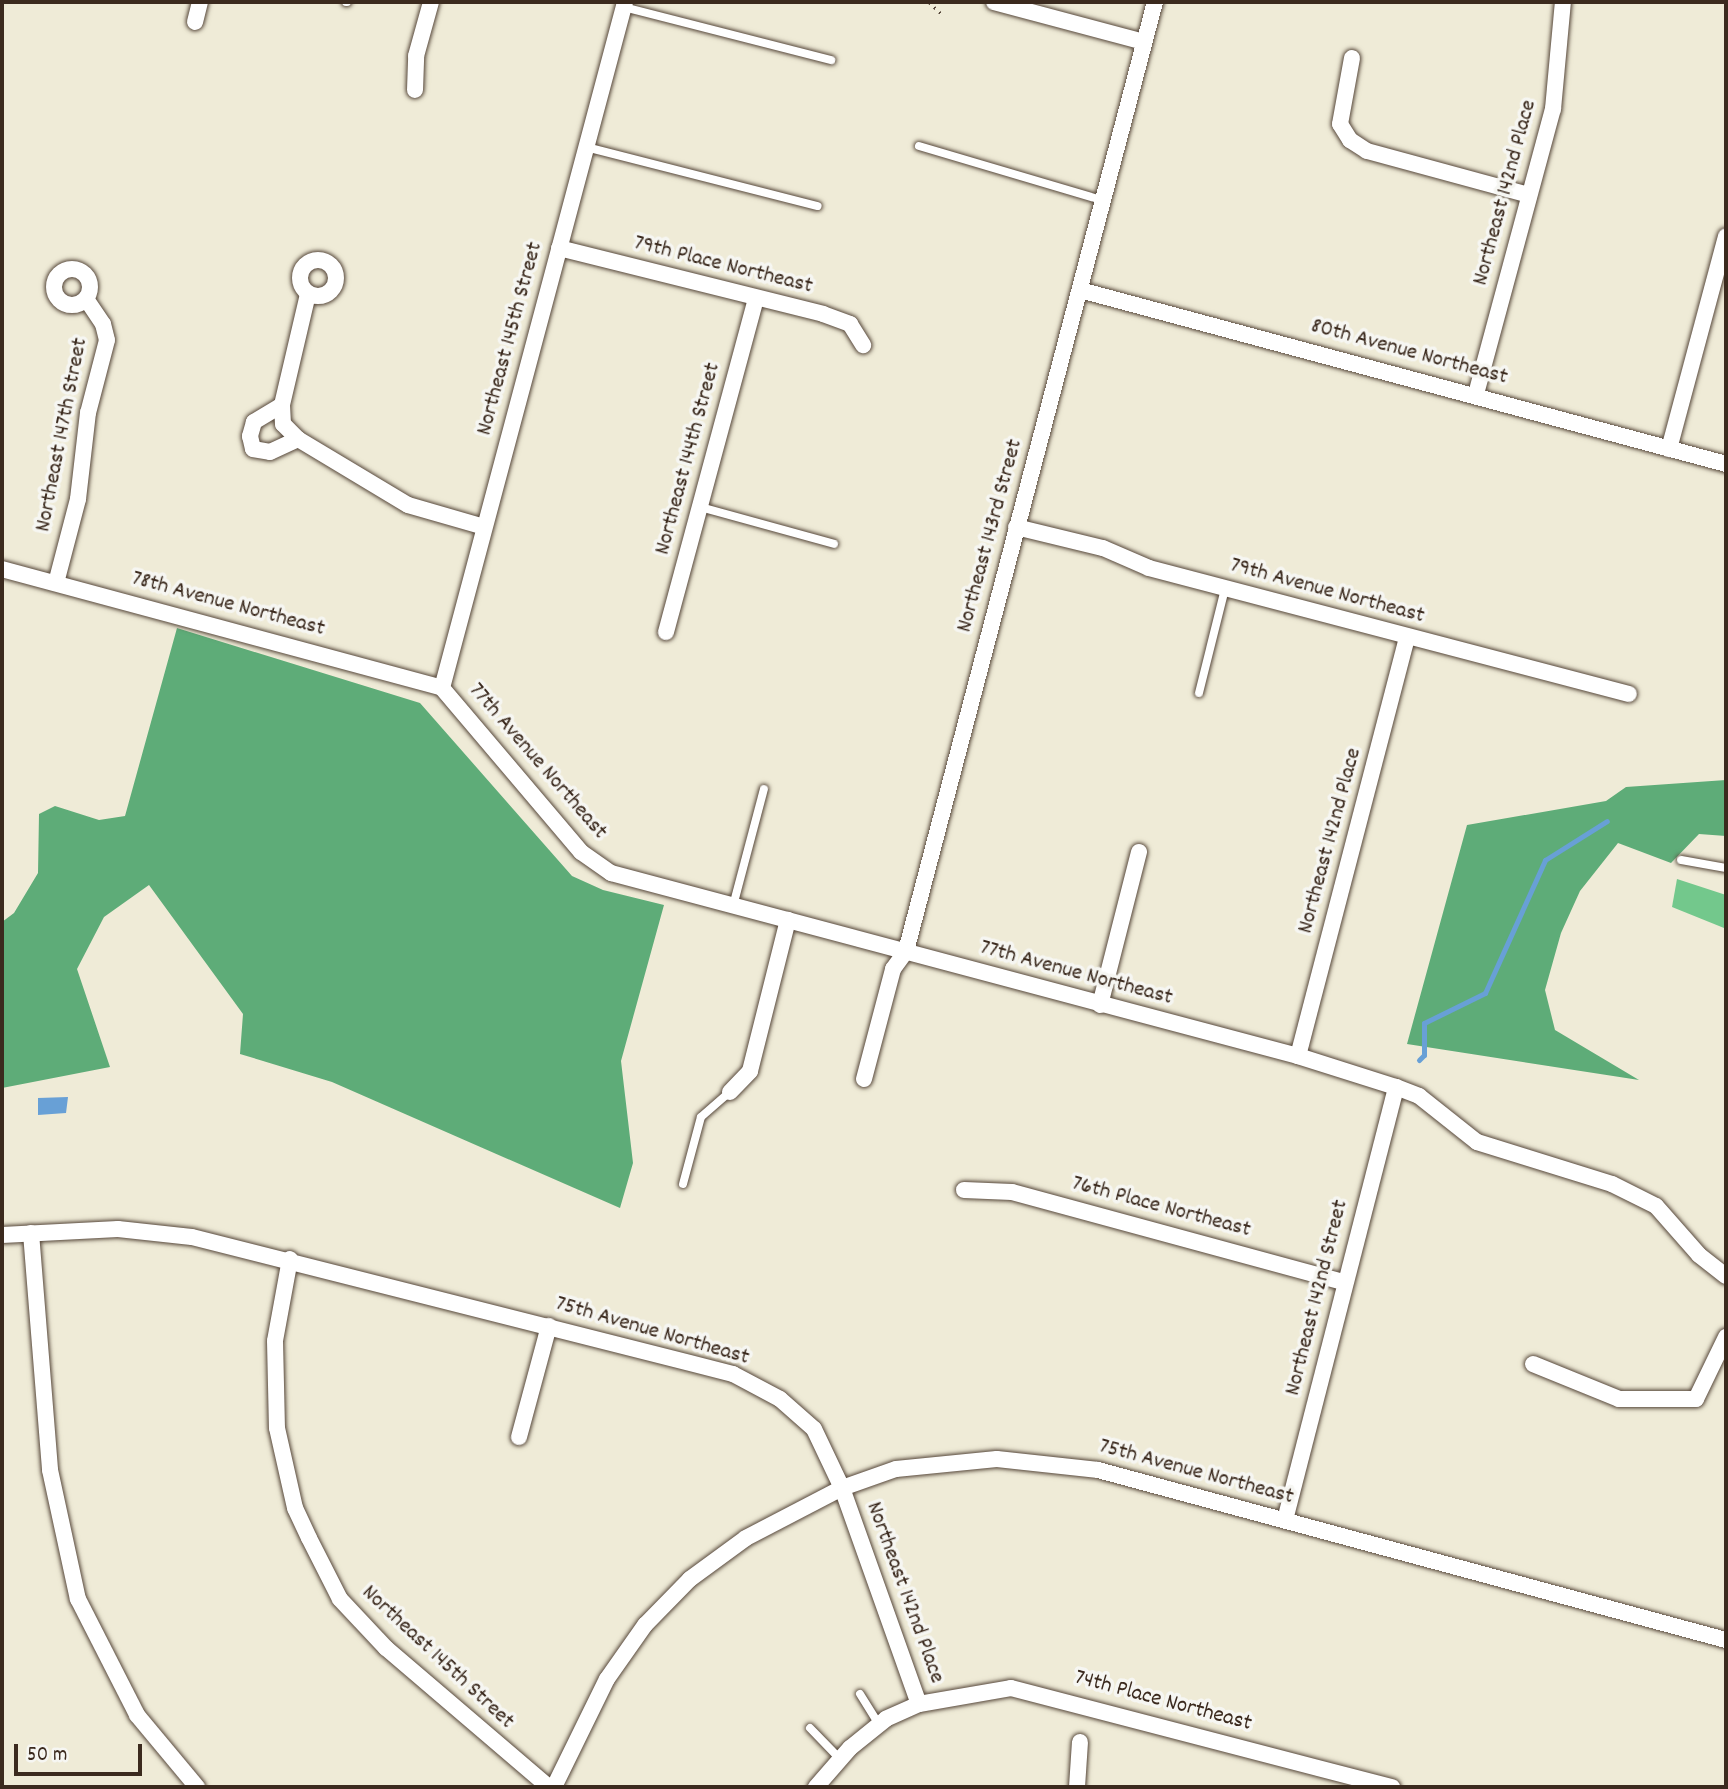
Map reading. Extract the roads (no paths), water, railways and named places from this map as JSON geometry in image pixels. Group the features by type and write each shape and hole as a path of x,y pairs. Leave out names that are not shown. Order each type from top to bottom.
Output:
{"street":[{"path":"195,22 200,2"},
{"path":"415,90 416,56 430,2"},
{"path":"994,2 1144,42"},
{"name":"Northeast 143rd Street","path":"864,1079 893,969 906,951 1155,2"},
{"name":"Northeast 142nd Place","path":"1476,394 1553,109 1563,2"},
{"name":"Northeast 145th Street","path":"442,688 624,4"},
{"path":"1352,58 1340,124 1350,140 1367,151 1529,195"},
{"path":"1669,449 1726,237"},
{"name":"79th Place Northeast","path":"559,248 850,324 863,345"},
{"name":"80th Avenue Northeast","path":"1080,290 1476,394 1726,464"},
{"path":"309,294 282,405 283,424 298,439 408,505 484,527"},
{"name":"Northeast 147th Street","path":"56,583 78,499 88,413 107,340 103,324 86,299"},
{"name":"Northeast 144th Street","path":"666,632 756,299"},
{"path":"282,405 254,422 250,436 253,449 271,452 298,439"},
{"name":"79th Avenue Northeast","path":"1016,527 1103,548 1149,568 1628,700"},
{"name":"78th Avenue Northeast","path":"2,569 442,688"},
{"name":"Northeast 142nd Place","path":"1298,1056 1407,637"},
{"name":"77th Avenue Northeast","path":"442,688 581,852 611,873 1298,1056 1396,1087 1419,1096 1477,1142 1612,1184 1656,1206 1699,1255 1726,1276"},
{"path":"1100,1005 1139,852"},
{"path":"730,1092 750,1071 788,920"},
{"name":"Northeast 142nd Street","path":"1285,1520 1343,1282 1396,1087"},
{"name":"76th Place Northeast","path":"964,1190 1012,1192 1343,1282"},
{"name":"75th Avenue Northeast","path":"2,1235 118,1229 192,1237 290,1259 733,1374 780,1399 814,1429 842,1488 896,1469 997,1459 1098,1470 1726,1640"},
{"path":"31,1233 50,1470 78,1599 137,1715 197,1787"},
{"name":"Northeast 145th Street","path":"290,1259 275,1340 277,1429 295,1508 309,1538 340,1599 387,1648 552,1787"},
{"path":"519,1437 549,1326"},
{"path":"1533,1364 1619,1399 1696,1399 1726,1337"},
{"path":"552,1787 607,1679 645,1625 690,1579 746,1538 842,1488"},
{"name":"Northeast 142nd Place","path":"816,1787 839,1759 879,1724 919,1704 842,1488"},
{"name":"74th Place Northeast","path":"919,1704 1011,1688 1392,1787"},
{"path":"1077,1787 1080,1742"}],"lane":[{"path":"624,4 831,60"},
{"path":"919,146 1101,200"},
{"path":"586,148 818,206"},
{"path":"700,507 834,544"},
{"path":"1199,693 1225,589"},
{"path":"733,906 764,789"},
{"path":"1681,860 1726,869"},
{"path":"682,1184 701,1117 730,1092"},
{"path":"860,1693 879,1724"},
{"path":"810,1728 839,1759"}],"water":[{"path":"68,1097 66,1113 38,1115 38,1098"}],"waterway":[{"path":"1419,1060 1424,1055 1424,1023 1485,993 1545,860 1607,821"}]}
